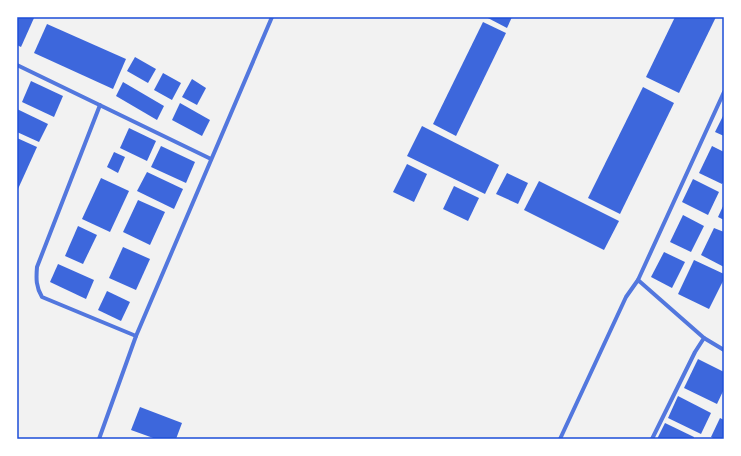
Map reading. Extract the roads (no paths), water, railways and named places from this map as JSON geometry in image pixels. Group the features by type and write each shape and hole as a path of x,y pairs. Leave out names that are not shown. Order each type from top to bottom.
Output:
{"street":[{"path":"99,439 136,336 272,17"},
{"path":"17,65 211,159"},
{"path":"560,439 626,297 638,280 724,92"},
{"path":"100,105 37,267 37,288 42,297 136,336"},
{"path":"638,280 704,338 724,350"},
{"path":"652,439 694,352 704,338"}]}
